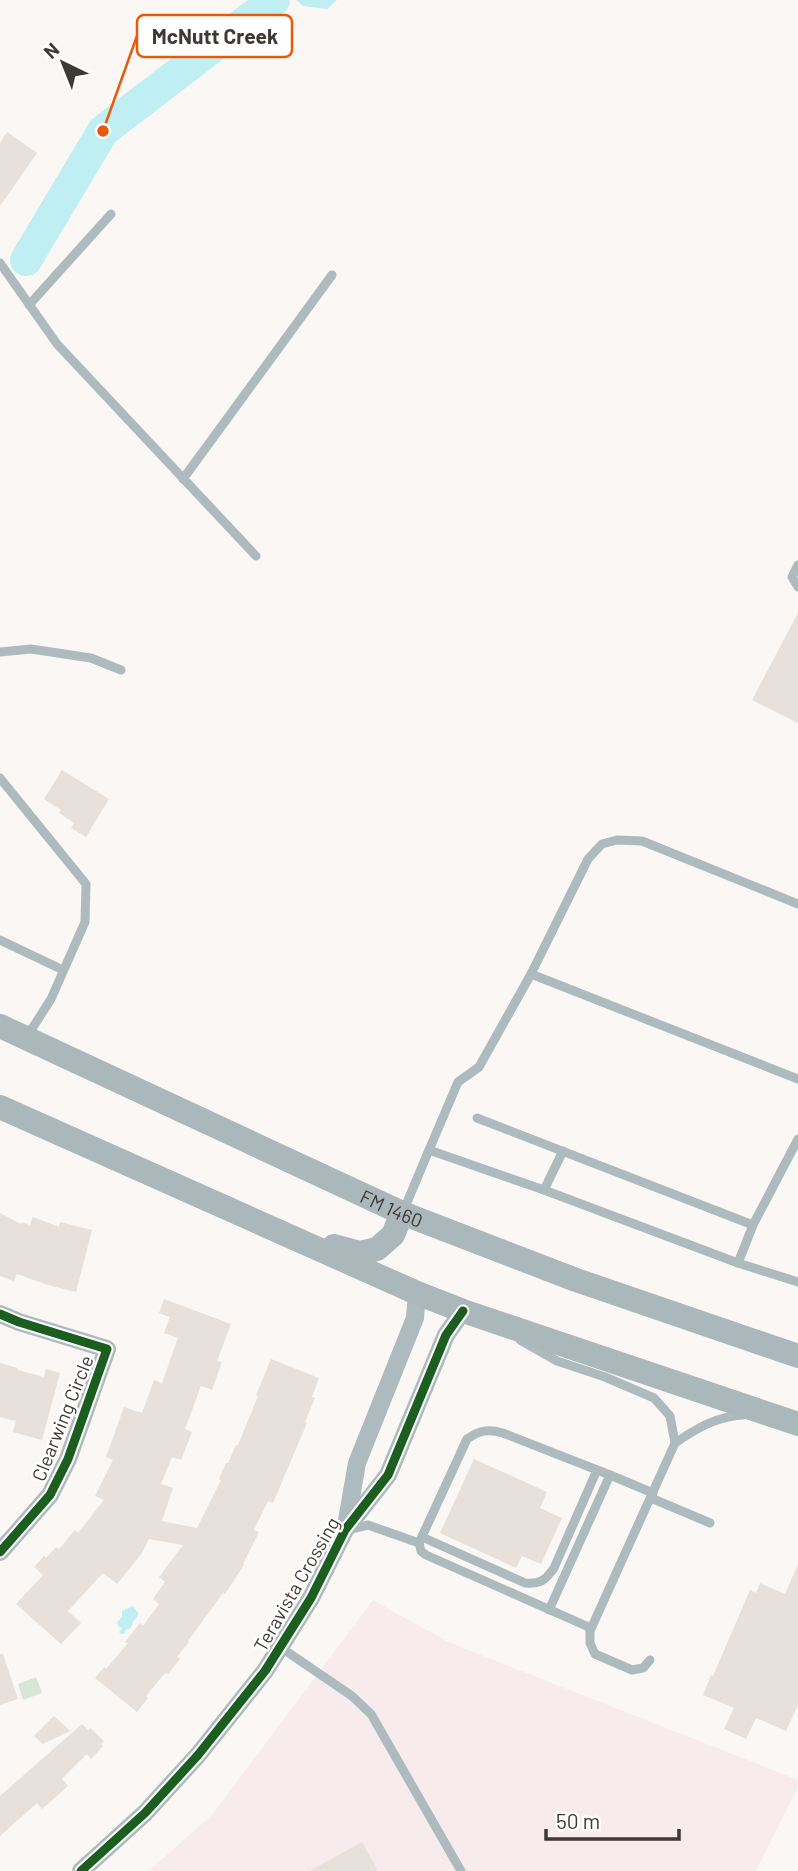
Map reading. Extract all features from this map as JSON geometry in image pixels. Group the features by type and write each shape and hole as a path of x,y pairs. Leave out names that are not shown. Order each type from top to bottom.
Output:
{"main road":[{"name":"FM 1460","path":"0,1026 402,1213 576,1280 798,1356"},
{"path":"0,1107 416,1293 798,1424"},
{"path":"273,1229 360,1253 377,1249 393,1235 402,1213"}],"street":[{"name":"Teravista Crossing","path":"345,1530 358,1463 415,1318 416,1293"},
{"name":"Teravista Crossing","path":"81,1871 145,1813 198,1755 265,1671 311,1598 345,1530 388,1475 446,1335 463,1311"},
{"name":"Clearwing Circle","path":"0,1314 107,1349 68,1459 50,1495 0,1552"}],"lane":[{"path":"29,305 111,214"},
{"path":"0,263 57,344 256,556"},
{"path":"183,479 332,275"},
{"path":"798,565 792,577 798,587"},
{"path":"0,652 31,649 79,656 121,670"},
{"path":"0,778 86,884 85,922 51,999 25,1039"},
{"path":"402,1213 458,1082 479,1067 531,974 588,859 602,844 617,840 642,841 798,904"},
{"path":"0,940 63,971"},
{"path":"531,974 798,1079"},
{"path":"477,1118 753,1225"},
{"path":"738,1263 753,1225 798,1139"},
{"path":"429,1150 738,1263 798,1282"},
{"path":"544,1190 564,1151"},
{"path":"494,1321 524,1344 557,1360 654,1398 670,1416 675,1443"},
{"path":"650,1660 643,1668 632,1670 595,1654 590,1643 591,1628 675,1443 694,1429 714,1420 768,1414"},
{"path":"591,1628 421,1551 420,1540 467,1438 479,1431 491,1429 503,1433 610,1475 710,1524"},
{"path":"345,1530 368,1525 420,1540 525,1583 537,1584 547,1578 554,1568 597,1470"},
{"path":"550,1610 610,1475"},
{"path":"280,1647 352,1696 371,1714 461,1871"}],"shaded area":[{"path":"373,1600 448,1642 798,1780 798,1787 756,1871 149,1871 212,1815"}],"green space":[{"path":"36,1677 42,1693 23,1700 18,1684"}],"water":[{"path":"296,0 337,0 327,9 303,6"},
{"path":"133,1606 138,1616 131,1628 121,1634 119,1632 122,1628 117,1622 122,1617 122,1611"}],"building":[{"path":"7,132 37,153 0,206 0,143"},
{"path":"798,613 798,723 752,700"},
{"path":"62,770 109,799 86,837 71,828 74,823 44,799"},
{"path":"0,1213 21,1224 30,1225 33,1217 59,1227 60,1222 92,1230 76,1292 17,1274 14,1281 0,1276"},
{"path":"164,1299 231,1324 217,1361 222,1362 212,1390 201,1386 185,1429 192,1432 181,1460 172,1457 161,1484 173,1488 162,1521 197,1528 221,1480 219,1479 226,1463 238,1445 271,1359 319,1378 312,1397 315,1398 305,1422 307,1423 273,1503 268,1501 254,1530 259,1532 244,1565 177,1657 180,1659 146,1696 148,1698 137,1712 95,1678 104,1667 106,1669 128,1643 125,1642 140,1623 143,1626 159,1604 153,1599 165,1582 159,1577 183,1545 149,1539 142,1553 117,1584 103,1573 68,1611 81,1623 61,1644 16,1604 43,1575 34,1567 56,1547 59,1549 75,1530 78,1533 104,1500 95,1496 113,1460 106,1457 124,1407 142,1413 154,1380 162,1383 178,1338 164,1333 170,1317 159,1313"},
{"path":"0,1363 44,1377 46,1369 60,1373 42,1440 13,1432 16,1421 0,1417"},
{"path":"474,1459 547,1492 540,1508 562,1518 541,1564 522,1556 516,1568 440,1533"},
{"path":"798,1564 798,1705 786,1731 756,1718 746,1739 724,1729 734,1708 703,1695 750,1590 756,1593 760,1583 785,1594"},
{"path":"0,1654 3,1654 18,1699 0,1705"},
{"path":"54,1716 70,1731 43,1744 34,1736"},
{"path":"82,1724 104,1741 101,1744 103,1746 91,1759 87,1754 62,1779 68,1786 42,1809 37,1803 0,1836 0,1796"},
{"path":"362,1842 378,1871 310,1871"}],"waterway":[{"path":"26,260 103,131 274,0"}],"cycle path":[{"path":"81,1871 145,1813 198,1755 265,1671 311,1598 345,1530 388,1475 446,1335 463,1311"},
{"path":"0,1314 107,1349 68,1459 50,1495 0,1552"}],"place":[{"name":"McNutt Creek","path":"103,131"}]}
